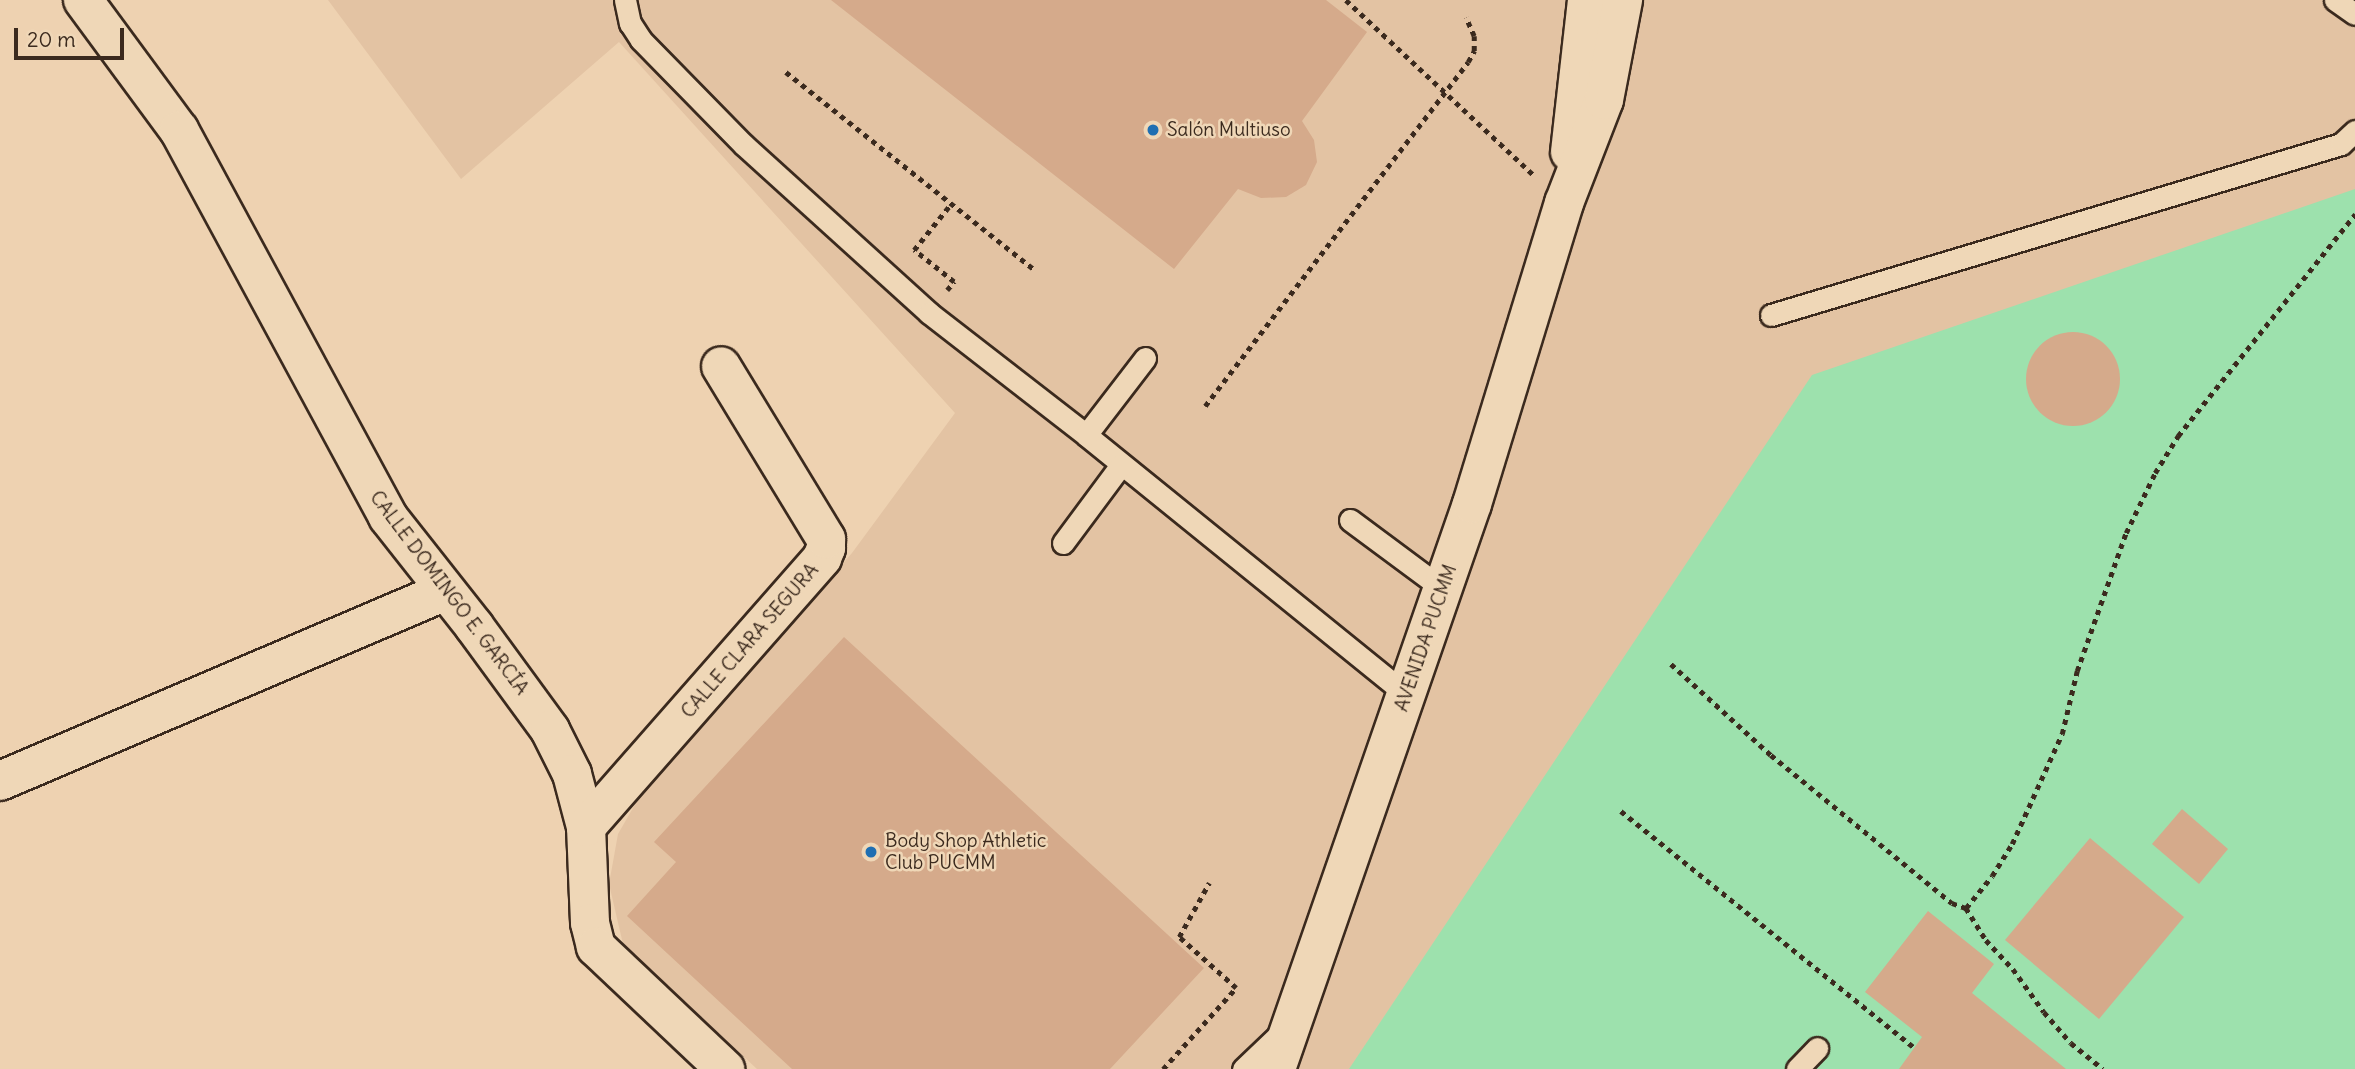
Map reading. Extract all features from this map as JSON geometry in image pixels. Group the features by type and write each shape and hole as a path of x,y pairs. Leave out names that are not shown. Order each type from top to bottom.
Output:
{"street":[{"name":"CALLE DOMINGO E. GARCÍA","path":"83,0 179,130 247,251 376,500 550,730 572,774 586,827 590,923 596,947 725,1069"},
{"name":"AVENIDA PUCMM","path":"1564,203 1587,0"},
{"name":"AVENIDA PUCMM","path":"1276,1069 1476,491 1564,203 1604,100 1623,0"},
{"name":"CALLE CLARA SEGURA","path":"586,827 822,558 826,548 826,539 721,366"},
{"path":"0,781 445,591"}],"lane":[{"path":"625,0 630,23 650,50 744,145 929,313 1086,435 1406,694"},
{"path":"2335,0 2355,14"},
{"path":"1771,315 2341,144 2355,131"},
{"path":"1086,435 1145,358"},
{"path":"1063,543 1121,465"},
{"path":"1350,520 1443,589"},
{"path":"1243,1069 1293,1022"},
{"path":"1797,1069 1817,1048"}],"path":[{"path":"1346,0 1564,203"},
{"path":"1205,406 1474,51 1474,36 1466,18"},
{"path":"786,72 1034,269"},
{"path":"929,313 954,282 914,250 951,204"},
{"path":"1965,908 2012,844 2062,734 2077,671 2126,533 2155,473 2178,436 2355,214"},
{"path":"1671,664 1771,755 1952,903 1965,908 1986,940 2013,969 2044,1012 2071,1043 2104,1069"},
{"path":"1621,811 1915,1048"},
{"path":"1163,1069 1236,988 1179,937 1209,883"}],"shaded area":[{"path":"328,0 2355,0 2355,1069 757,1069 623,944 609,884 618,834 641,794 852,553 955,413 619,42 461,179"}],"green space":[{"path":"2355,189 2355,1069 1349,1069 1812,375"}],"building":[{"name":"Salón Multiuso","path":"831,0 1326,0 1367,32 1302,121 1314,140 1317,162 1306,185 1286,197 1261,198 1238,189 1174,269"},
{"path":"2073,332 2091,336 2106,346 2116,361 2120,379 2116,397 2106,412 2091,422 2073,426 2055,422 2040,412 2030,397 2026,379 2030,361 2040,346 2055,336"},
{"name":"Body Shop Athletic Club PUCMM","path":"844,637 1204,968 1110,1069 792,1069 627,916 676,862 654,842"},
{"path":"2182,809 2228,849 2199,884 2152,844"},
{"path":"2090,838 2184,917 2099,1019 2005,940"},
{"path":"1928,911 1994,964 1972,993 2066,1069 1899,1069 1922,1037 1865,992"}],"place":[{"name":"Salón Multiuso","path":"1153,130"},
{"name":"Body Shop Athletic Club PUCMM","path":"871,852"}]}
